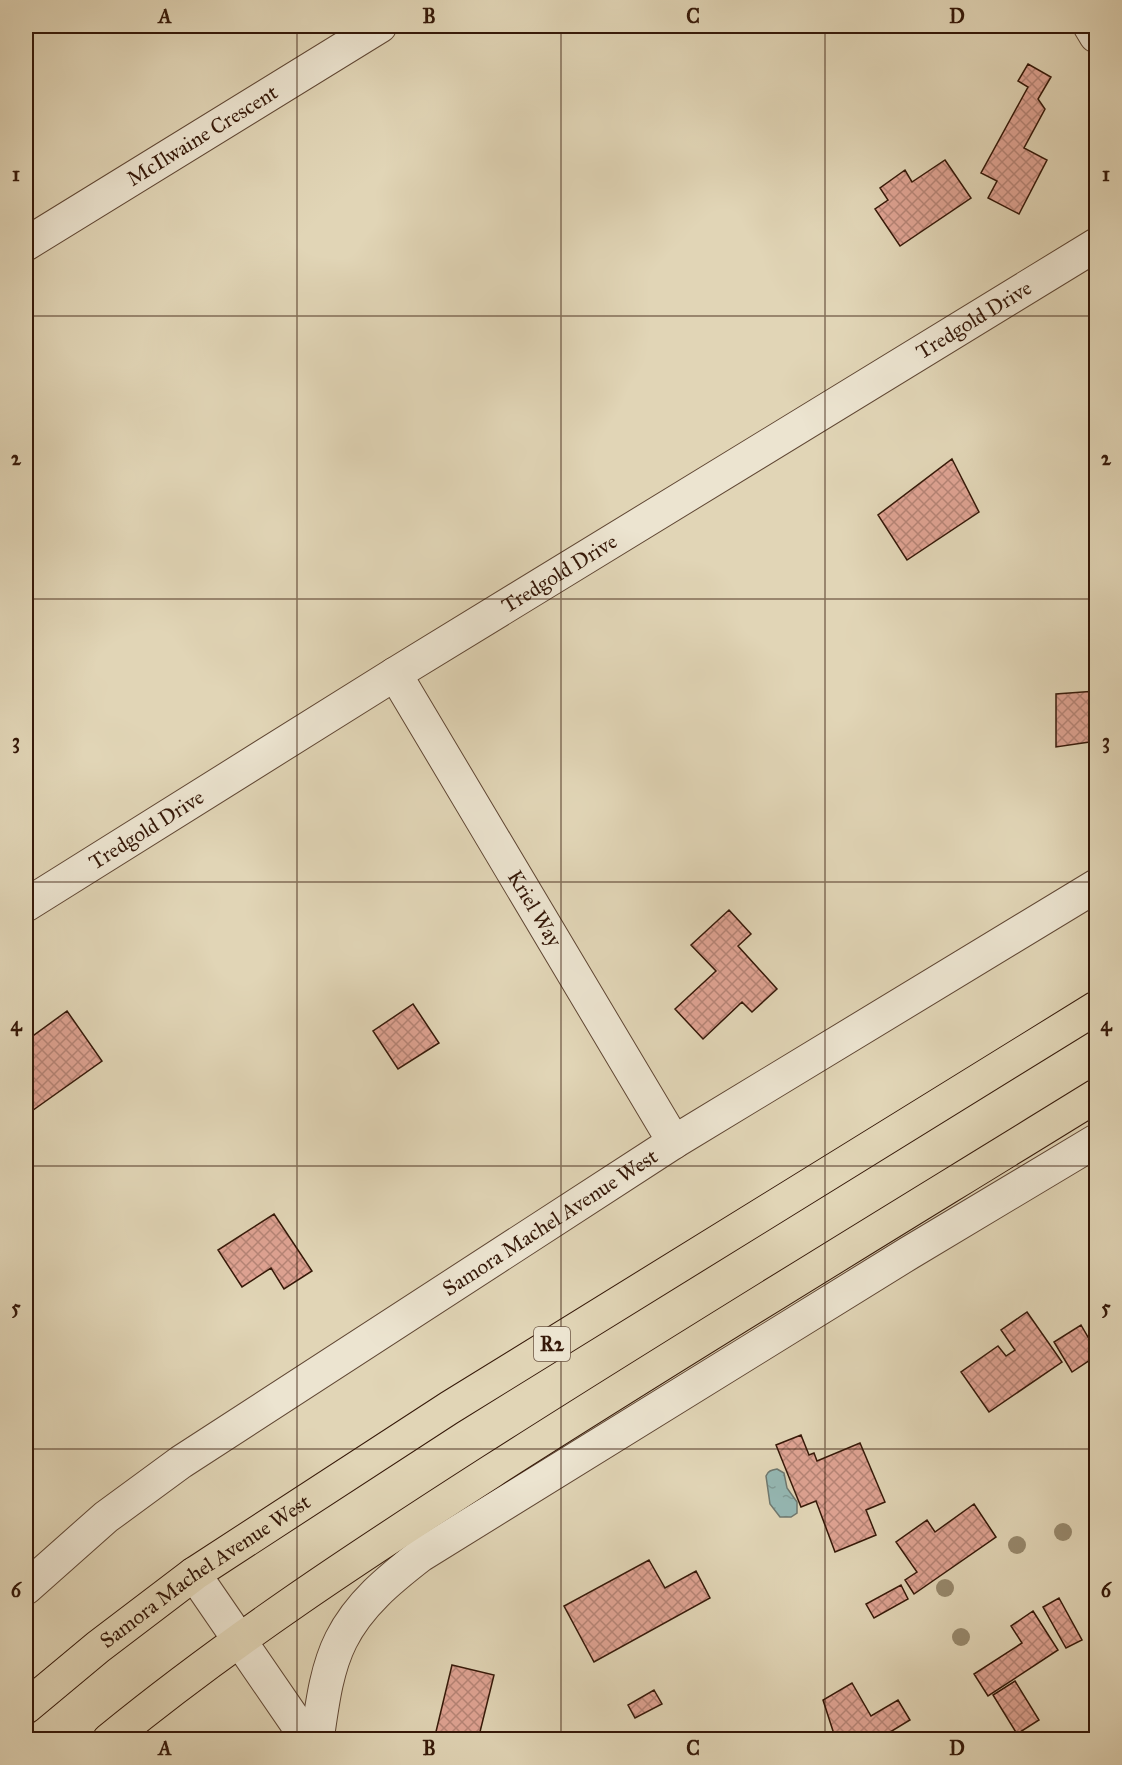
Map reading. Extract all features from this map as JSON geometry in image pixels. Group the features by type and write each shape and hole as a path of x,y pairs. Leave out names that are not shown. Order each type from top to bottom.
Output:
{"highway":[{"name":"Samora Machel Avenue West","path":"26,1707 98,1647 194,1574 449,1408 1096,1008"},
{"path":"109,1740 141,1713 239,1640 398,1532 573,1419 1096,1096"}],"street":[{"name":"McIlwaine Crescent","path":"26,244 380,26"},
{"path":"1090,26 1096,36"},
{"name":"Tredgold Drive","path":"26,905 395,674 1096,245"},
{"name":"Kriel Way","path":"395,674 674,1142"},
{"name":"Samora Machel Avenue West","path":"26,1588 106,1517 181,1462 674,1142 1096,886"},
{"path":"317,1740 328,1677 341,1640 362,1608 388,1581 421,1555 888,1266 1096,1141"},
{"path":"194,1574 308,1740"}],"water":[{"path":"777,1469 784,1473 787,1488 797,1502 797,1513 791,1517 780,1517 770,1504 766,1476 770,1471"}],"building":[{"path":"1028,64 1051,77 1038,99 1045,109 1024,148 1047,160 1019,214 988,198 997,181 981,173 1028,87 1018,81"},
{"path":"945,160 971,198 900,246 875,209 888,200 880,188 905,170 912,182"},
{"path":"952,459 979,512 907,560 878,515"},
{"path":"1096,691 1096,741 1056,747 1056,694"},
{"path":"729,910 751,934 738,946 777,989 752,1012 742,1002 703,1039 675,1009 716,971 691,945"},
{"path":"413,1004 439,1043 398,1069 373,1031"},
{"path":"67,1011 102,1061 29,1113 26,1108 26,1041"},
{"path":"274,1214 312,1271 284,1289 271,1268 242,1287 218,1250"},
{"path":"1027,1312 1062,1362 989,1412 961,1372 998,1346 1006,1356 1015,1350 1001,1330"},
{"path":"1081,1325 1096,1351 1096,1356 1072,1372 1054,1342"},
{"path":"801,1435 809,1455 814,1453 817,1461 860,1443 885,1502 866,1510 876,1535 835,1552 816,1501 801,1507 776,1445"},
{"path":"974,1504 996,1537 914,1594 905,1580 917,1572 896,1542 927,1520 935,1532"},
{"path":"649,1560 665,1588 696,1571 710,1598 594,1662 564,1606"},
{"path":"901,1585 908,1599 874,1618 866,1604"},
{"path":"1059,1598 1082,1640 1066,1648 1043,1607"},
{"path":"1033,1611 1058,1650 988,1696 974,1674 1022,1643 1011,1626"},
{"path":"452,1665 494,1675 478,1740 434,1740"},
{"path":"1015,1681 1039,1720 1017,1734 993,1695"},
{"path":"852,1683 871,1716 898,1700 910,1720 877,1740 820,1740 833,1731 823,1700"},
{"path":"654,1690 662,1704 635,1718 628,1705"}]}
